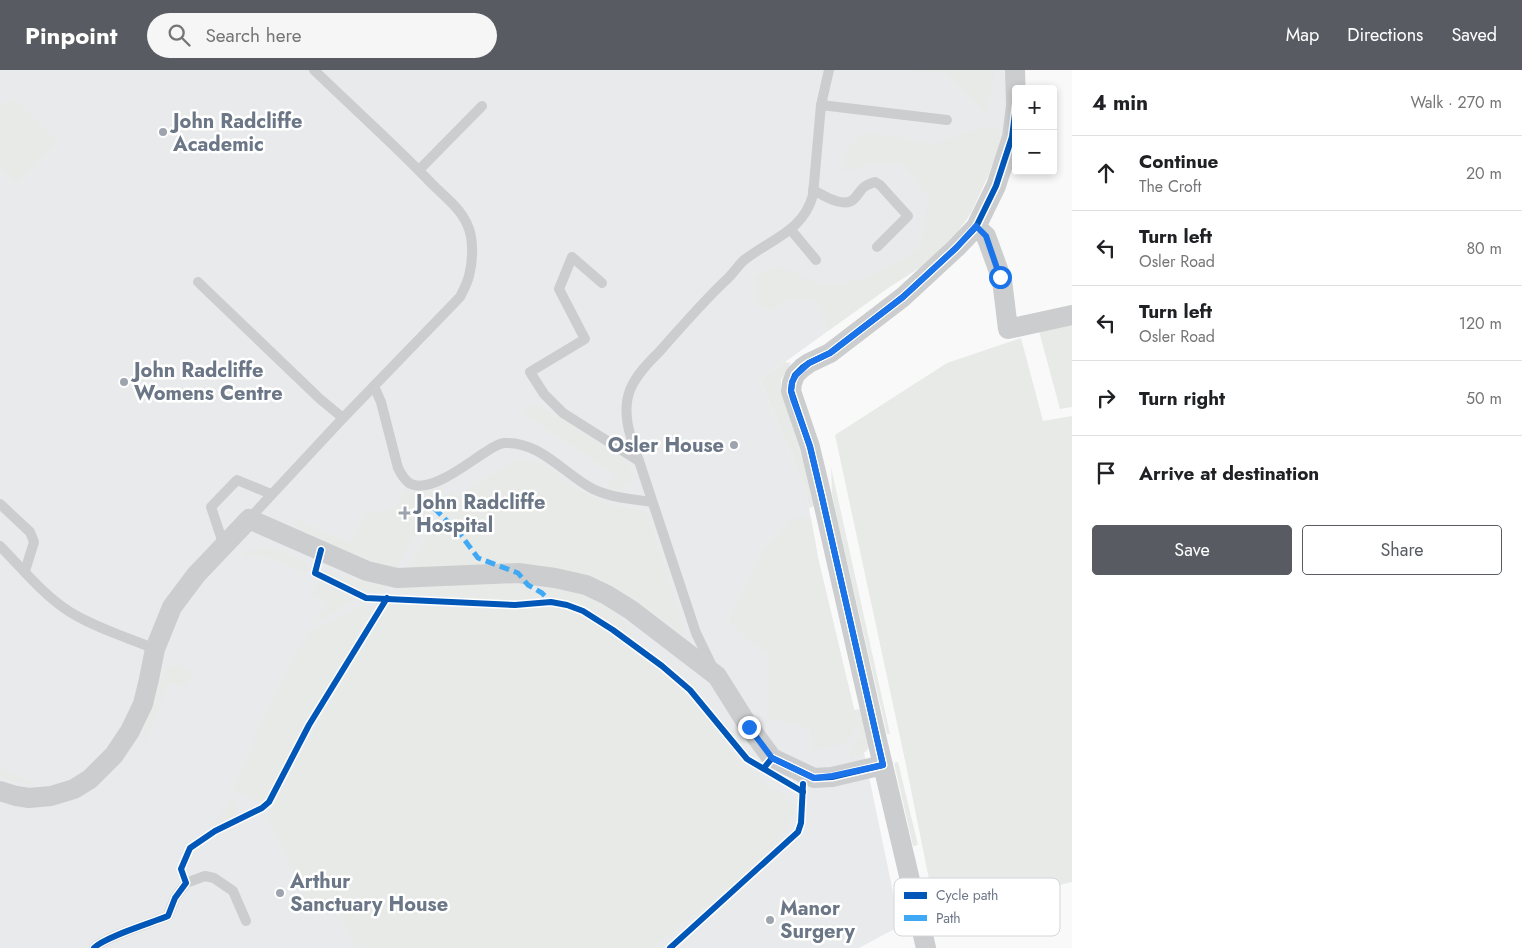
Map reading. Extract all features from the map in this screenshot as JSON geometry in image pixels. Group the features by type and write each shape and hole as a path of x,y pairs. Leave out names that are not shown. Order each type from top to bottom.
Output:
{"street":[{"path":"1015,70 1015,85"},
{"path":"910,878 810,446 791,391 792,382 796,375 809,363 830,353 903,297 956,248 976,226 996,186 1013,130"},
{"path":"976,226 986,236 1002,280 1008,329 1072,315"},
{"path":"0,791 29,798 51,796 74,789 90,779 114,755 137,718 143,704 150,680 155,649 165,622 180,596 196,575 249,519 367,571 397,578 518,573 555,578 586,585 631,610 717,676 749,727 772,758 814,778 883,765"}],"lane":[{"path":"249,519 460,297 469,277 472,250 467,224 460,212 419,170 314,70"},
{"path":"717,676 696,634 639,460 629,435 627,406 630,390 637,379 678,331 742,262 791,230 803,218 810,206 813,190 821,105 829,70"},
{"path":"821,105 947,120"},
{"path":"419,170 482,106"},
{"path":"813,190 836,201 847,203 853,200 865,186 875,182 880,185 908,216 877,247"},
{"path":"791,230 816,260"},
{"path":"602,283 572,257 560,289 585,339 530,372 544,394 564,413 639,460"},
{"path":"198,282 320,399 343,418"},
{"path":"374,386 381,402 398,468 403,478 411,484 423,485 451,476 500,444 514,443 543,454 592,488 607,495 652,502"},
{"path":"224,546 211,507 237,480 272,494"},
{"path":"0,504 30,532 34,542 21,568"},
{"path":"0,546 52,598 70,612 91,624 155,649"},
{"path":"94,948 98,943 168,916 175,898 186,883 204,876 214,878 233,890 246,921"}],"shaded area":[{"name":"John Radcliffe Hospital","path":"0,70 1007,70 1008,104 1002,138 988,176 971,212 944,252 888,288 760,380 806,491 818,558 861,738 894,897 894,929 859,948 0,948"},
{"path":"911,70 995,70 986,113 947,73"},
{"path":"11,98 57,141 16,184 0,169 0,110"},
{"path":"996,126 1002,138 988,176 971,213 944,252 888,288 829,330 815,299 789,299 773,310 762,308 755,296 755,277 776,265 820,285 841,285 872,275 917,250 924,232 928,196 901,162 868,164 843,172 846,151 864,133 898,137 933,145 962,133"},
{"path":"1072,321 1072,407 1060,409 1039,331"},
{"path":"1021,338 1043,421 1072,416 1072,882 1060,885 1060,878 929,878 835,435 947,363"},
{"path":"785,362 791,363 781,380 781,389 817,505 809,508 806,491 760,380"},
{"path":"536,404 624,459 632,475 631,482 617,489 607,489 616,475 523,413"},
{"path":"523,459 540,464 594,498 617,506 648,513 686,635 682,635 645,607 619,594 408,569 452,490 458,497 513,461"},
{"path":"831,467 890,734 887,734 838,523 832,493"},
{"path":"443,487 396,568 344,549 294,524 295,520 351,543 366,515 396,508 407,490 420,493"},
{"path":"792,518 811,518 818,558 854,710 863,709 869,746 864,753 850,759 851,747 861,738 858,727 844,743 813,751 810,728 767,718 770,658 729,621 762,551"},
{"path":"259,548 273,549 286,553 310,566 305,573 267,558 251,557 243,559 242,554"},
{"path":"323,569 355,580 387,586 384,591 367,591 322,571"},
{"path":"319,580 355,599 314,623 326,602 312,595"},
{"path":"521,580 529,589 543,597 511,600 397,592 398,586"},
{"path":"527,581 592,596 626,624 634,635 623,632 595,611 585,606 570,600 548,597 541,589"},
{"path":"390,603 459,609 510,610 543,607 568,610 584,617 674,682 710,722 740,764 797,807 770,854 652,948 356,948 334,900 311,911 267,818 324,712"},
{"path":"364,606 373,609 305,725 264,802 261,803 233,790 271,701 311,628 316,629"},
{"path":"182,665 192,671 185,687 169,682 145,742 141,740 166,668"},
{"path":"898,762 918,845 913,846 894,763"},
{"path":"0,763 8,772 33,782 31,784 12,781 0,775"},
{"path":"232,798 240,815 212,827"}],"marked path":[{"path":"434,508 460,534 478,558 518,573 528,585 542,593 551,602"}],"cycle path":[{"path":"764,768 772,758 814,778 832,777 883,765 810,447 791,391 795,375 809,363 830,353 903,297 976,227 996,186 1013,130"},
{"path":"321,550 315,573 366,598 515,605 551,602 583,611 613,630 662,666 690,690 747,759 803,792"},
{"path":"94,948 107,939 168,916 175,898 186,883 181,869 190,848 215,831 262,808 269,802 309,725 387,598"},
{"path":"670,948 798,832 801,823 803,784"}],"place":[{"name":"John Radcliffe Academic","path":"163,132"},
{"name":"John Radcliffe Womens Centre","path":"124,382"},
{"name":"Osler House","path":"734,445"},
{"name":"John Radcliffe Hospital","path":"405,513"},
{"name":"Arthur Sanctuary House","path":"280,893"},
{"name":"Manor Surgery","path":"770,920"}],"route":[{"path":"749,727 772,758 802,774 814,778 883,765 810,446 791,391 792,382 802,368 830,353 903,297 956,248 976,226 986,236 1000,277"}]}
